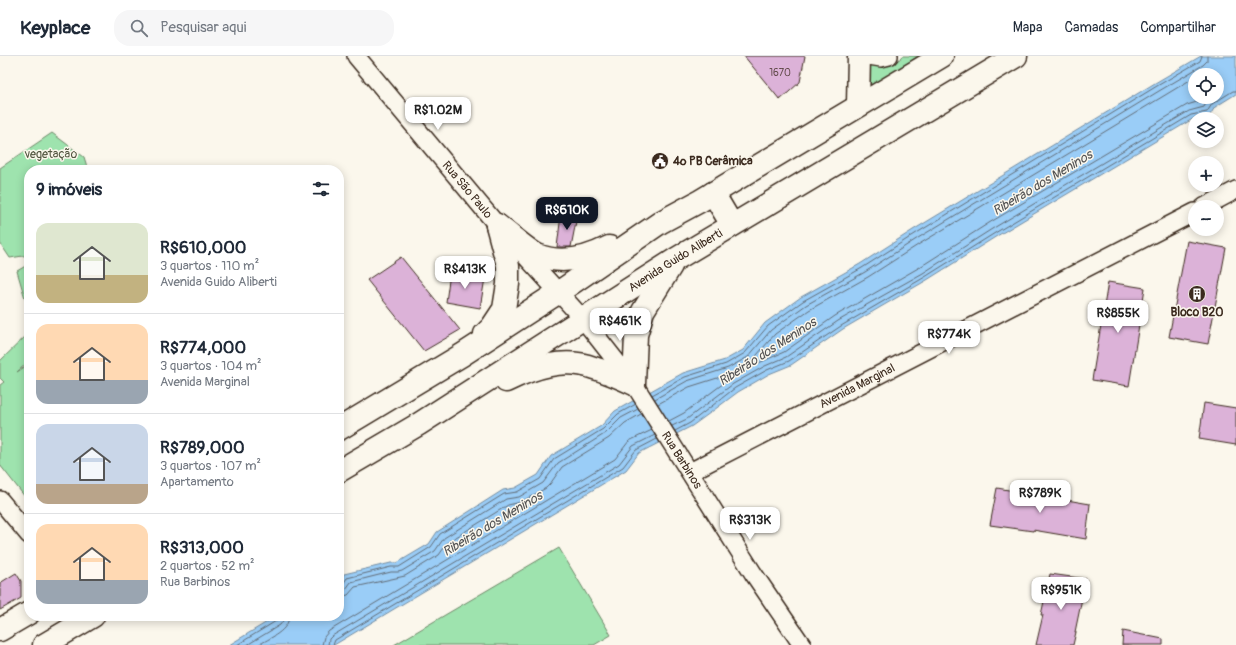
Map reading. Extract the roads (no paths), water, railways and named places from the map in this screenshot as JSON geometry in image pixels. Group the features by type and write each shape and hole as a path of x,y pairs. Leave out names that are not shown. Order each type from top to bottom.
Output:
{"main road":[{"path":"858,105 859,56"},
{"path":"497,225 536,254 553,260 571,260 595,254 661,222 713,193 942,56"},
{"name":"Avenida Guido Aliberti","path":"344,468 419,424 676,259 1016,56"},
{"path":"713,193 732,225"},
{"path":"344,426 462,355 559,292 661,222"},
{"path":"462,355 492,327 504,309 508,284 508,266 497,225"},
{"path":"419,424 524,372 549,364 571,363 593,367 637,387 636,335 643,311 676,259"},
{"path":"0,630 24,616"},
{"path":"44,645 85,621"}],"street":[{"name":"Rua São Paulo","path":"356,56 497,225 583,319"},
{"path":"869,56 881,58 889,56"},
{"path":"1217,200 1236,190"},
{"name":"Avenida Marginal","path":"690,472 1188,216"},
{"name":"Rua Barbinos","path":"583,319 637,387 753,573 802,645"},
{"path":"0,500 24,529"}],"water":[{"name":"Ribeirão dos Meninos","path":"1201,56 1236,56 1236,94 1224,101 1224,68 1188,68 1188,104 1220,104 1215,107 1212,112 1188,112 1188,122 997,236 927,280 843,329 791,365 769,374 738,392 692,426 639,453 626,470 334,645 229,645 269,621 344,621 344,574 391,563 397,563 429,544 437,532 503,490 515,488 538,475 551,456 601,426 615,411 683,373 725,360 743,350 765,323 801,297 860,264 913,230"}],"place":[{"name":"4º PB Cerâmica","path":"660,161"},
{"name":"Bloco B20","path":"1197,294"}],"park label":[{"name":"vegetação","path":"51,154"}]}
